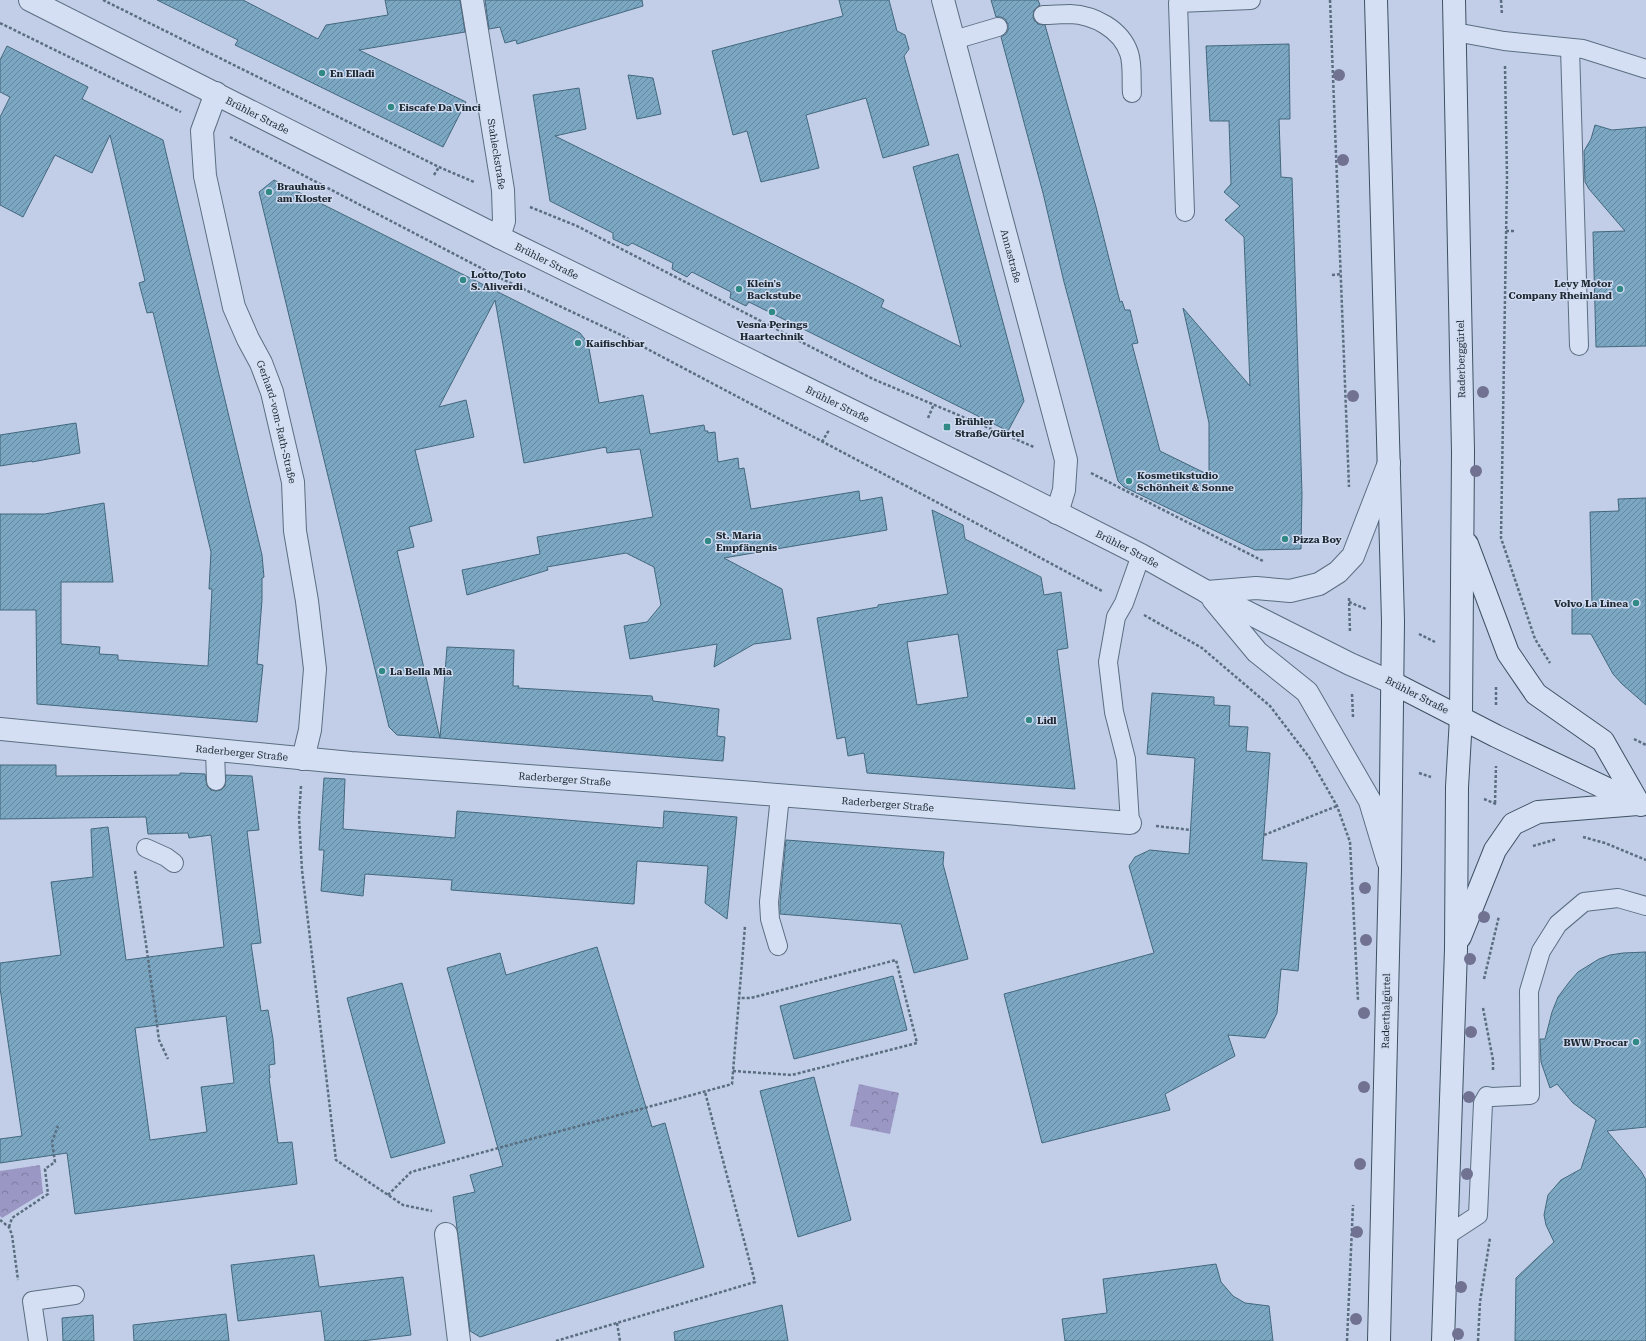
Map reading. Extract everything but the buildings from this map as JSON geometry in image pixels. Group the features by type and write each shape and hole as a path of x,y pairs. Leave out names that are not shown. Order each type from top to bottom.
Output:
{"street":[{"name":"Brühler Straße","path":"30,0 499,236 999,483 1141,555 1207,592 1350,664 1391,682 1461,718 1643,806"},
{"name":"Stahleckstraße","path":"472,0 503,196 504,221 499,236"},
{"name":"Annastraße","path":"943,0 1066,460 1064,490 1057,513"},
{"path":"1376,0 1393,621 1391,682"},
{"name":"Raderberggürtel","path":"1454,0 1462,436 1461,718"},
{"name":"Gerhard-vom-Rath-Straße","path":"216,93 202,131 205,176 234,306 248,339 261,363 272,392 292,482 295,531 307,601 315,669 310,730 303,759"},
{"path":"1207,592 1256,588 1290,590 1319,584 1338,572 1352,556 1389,462"},
{"path":"1456,949 1495,850 1513,824 1538,812 1643,806 1603,741 1536,694 1508,653 1462,532"},
{"path":"1207,592 1257,652 1307,692 1370,801 1390,869"},
{"name":"Raderthalgürtel","path":"1379,1341 1390,869 1391,682"},
{"path":"1443,1341 1456,949 1457,787 1461,718"},
{"name":"Raderberger Straße","path":"0,729 303,759 1130,823"},
{"path":"446,1234 459,1341"},
{"path":"1380,1314 1392,1341"}],"lane":[{"path":"1185,212 1178,2 1251,0"},
{"path":"1042,15 1071,14 1092,18 1112,29 1122,38 1129,54 1132,93"},
{"path":"954,40 998,27"},
{"path":"1455,32 1504,41 1582,50 1646,69"},
{"path":"1570,48 1579,346"},
{"path":"1130,823 1126,759 1114,712 1108,662 1116,617 1124,603 1141,555"},
{"path":"215,750 216,781"},
{"path":"778,946 770,919 769,902 780,796"},
{"path":"146,848 166,857 174,863"},
{"path":"1446,1236 1478,1215 1483,1102 1487,1096 1530,1095 1530,991 1541,951 1558,924 1584,902 1618,898 1646,906"},
{"path":"38,1341 32,1301 75,1296"}],"path":[{"path":"103,0 439,167 503,196 577,226 873,379 1066,460 1264,561"},
{"path":"1330,0 1332,97 1342,274 1349,491"},
{"path":"1501,0 1504,41 1507,178 1500,538 1535,639 1551,665"},
{"path":"0,24 204,124 502,279 619,334 946,507 1124,603 1202,648 1270,706 1309,757 1336,806 1350,842 1358,1004"},
{"path":"1506,231 1516,231"},
{"path":"1332,275 1342,274"},
{"path":"928,418 934,404"},
{"path":"822,442 828,430"},
{"path":"1309,757 1354,727 1350,664 1349,602 1352,556"},
{"path":"303,759 299,817 302,870 336,1160 403,1205 438,1212 446,1234"},
{"path":"1391,763 1457,787 1495,804 1532,847 1559,839"},
{"path":"1264,835 1336,806"},
{"path":"1130,823 1191,830"},
{"path":"1579,836 1605,843 1646,860"},
{"path":"134,866 159,1040 168,1059"},
{"path":"388,1195 411,1172 732,1084 746,920"},
{"path":"733,1071 792,1075 917,1043 896,960 751,998 739,998"},
{"path":"556,1341 755,1282 705,1092"},
{"path":"9,1226 12,1218 48,1194 45,1169 56,1162 52,1142 58,1126"},
{"path":"1347,1341 1353,1199"},
{"path":"0,1220 9,1226 12,1235 18,1286"},
{"path":"617,1323 620,1341"}],"green space":[{"path":"859,1084 899,1093 890,1134 850,1126"},
{"path":"40,1165 43,1193 2,1218 0,1216 0,1171"}],"place":[{"name":"En Elladi","path":"322,73"},
{"name":"Eiscafe Da Vinci","path":"391,107"},
{"name":"Brauhaus am Kloster","path":"269,192"},
{"name":"Lotto/Toto S. Aliverdi","path":"463,280"},
{"name":"Klein's Backstube","path":"739,289"},
{"name":"Levy Motor Company Rheinland","path":"1620,289"},
{"name":"Vesna Perings Haartechnik","path":"772,312"},
{"name":"Kaifischbar","path":"578,343"},
{"name":"Brühler Straße/Gürtel","path":"947,427"},
{"name":"Kosmetikstudio Schönheit & Sonne","path":"1129,481"},
{"name":"Pizza Boy","path":"1285,539"},
{"name":"St. Maria Empfängnis","path":"708,541"},
{"name":"Volvo La Linea","path":"1636,603"},
{"name":"La Bella Mia","path":"382,671"},
{"name":"Lidl","path":"1029,720"},
{"name":"BWW Procar","path":"1636,1042"}]}
